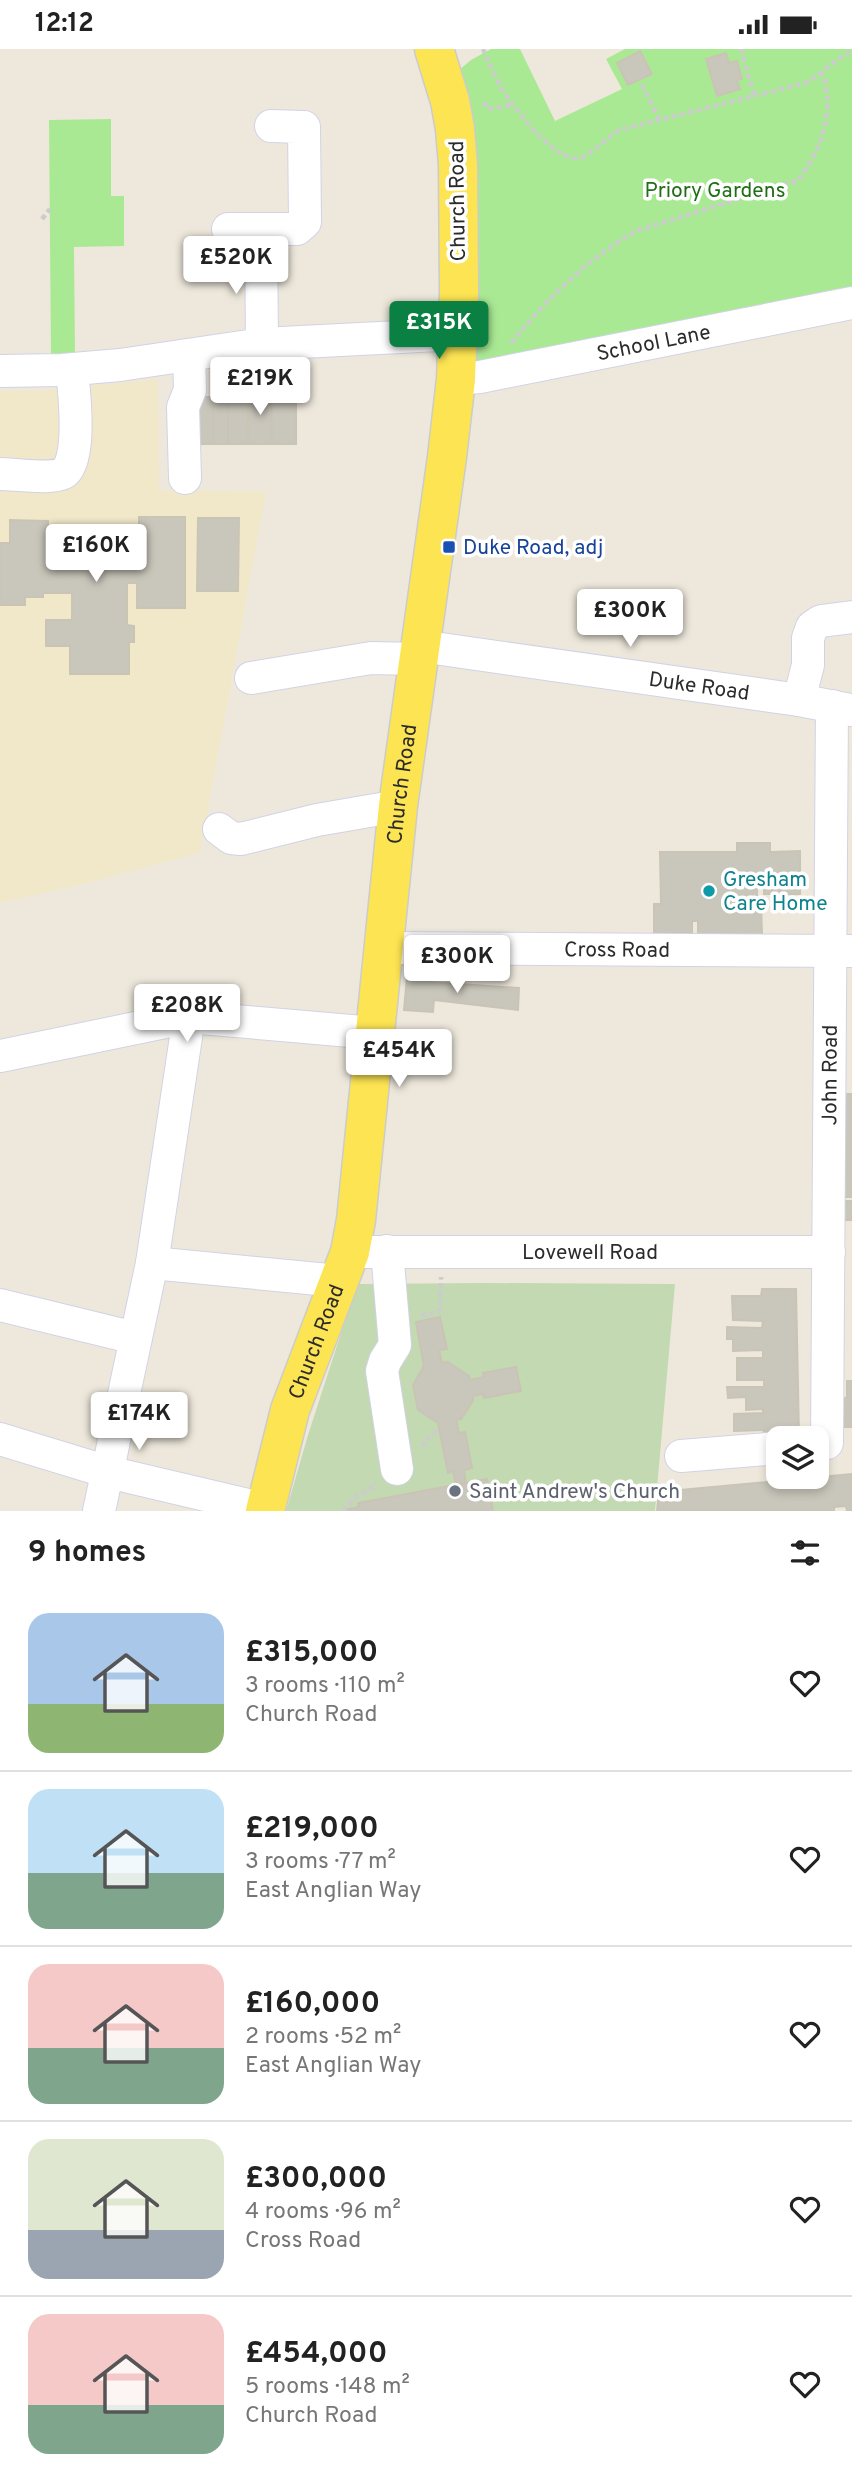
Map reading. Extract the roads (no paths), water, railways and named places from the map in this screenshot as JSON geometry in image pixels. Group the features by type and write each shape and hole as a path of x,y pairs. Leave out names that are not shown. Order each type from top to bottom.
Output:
{"main road":[{"name":"Church Road","path":"265,1510 290,1410 344,1267 360,1188 398,806 449,449 468,378 458,334 460,201 456,129 434,49"}],"street":[{"path":"228,229 297,229 305,222 304,127 271,126"},
{"path":"261,229 262,344"},
{"name":"School Lane","path":"468,378 852,303"},
{"path":"0,371 72,370 262,344 458,334"},
{"path":"185,478 183,407 190,390 188,355"},
{"path":"0,474 52,476 64,473 70,464 77,425 72,370"},
{"path":"799,700 808,665 808,638 812,627 821,621 852,617"},
{"name":"Duke Road","path":"251,678 419,652 799,700 842,708"},
{"name":"John Road","path":"832,1443 828,1252 841,950 842,708"},
{"path":"219,829 231,838 241,839 317,820 398,806"},
{"name":"Cross Road","path":"383,949 841,950"},
{"path":"99,1511 152,1263 188,1017"},
{"path":"0,1056 188,1017 374,1033"},
{"path":"387,1251 395,1345 382,1371 397,1469"},
{"name":"Lovewell Road","path":"152,1263 344,1267 387,1251 828,1252"},
{"path":"0,1305 135,1338"},
{"path":"0,1439 108,1472 265,1510"},
{"path":"681,1456 766,1449"}],"place":[{"name":"Duke Road, adj","path":"449,547"},
{"name":"Gresham Care Home","path":"709,891"},
{"name":"Saint Andrew's Church","path":"455,1491"}],"park label":[{"name":"Priory Gardens","path":"715,190"}]}
